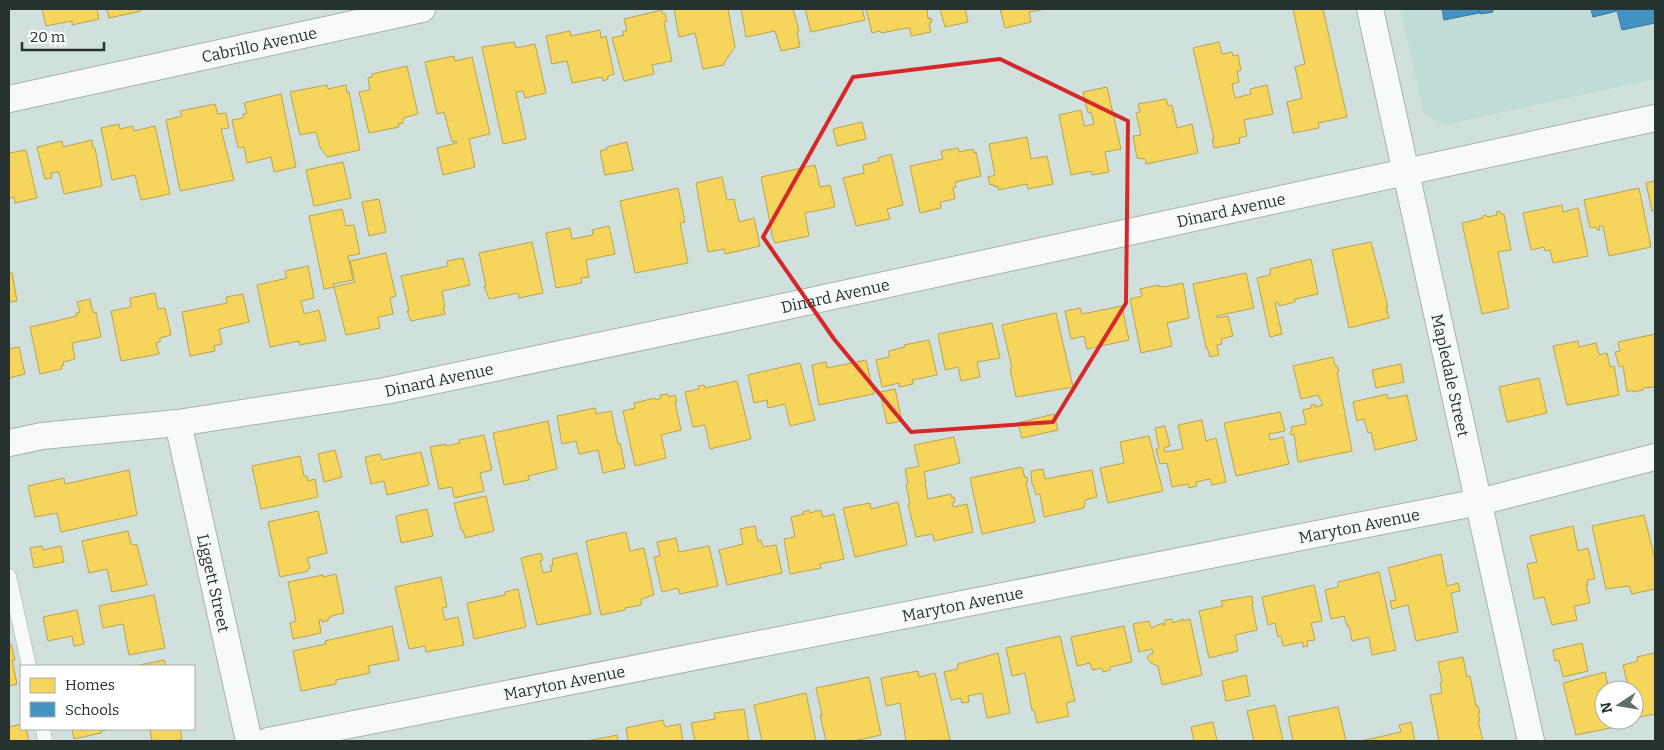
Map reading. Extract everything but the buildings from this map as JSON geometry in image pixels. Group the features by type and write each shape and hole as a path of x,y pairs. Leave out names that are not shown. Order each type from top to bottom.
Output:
{"street":[{"name":"Cabrillo Avenue","path":"9,99 422,9"},
{"name":"Mapledale Street","path":"1370,9 1532,741"},
{"name":"Dinard Avenue","path":"9,443 42,436 178,423 385,391 1655,118"},
{"name":"Liggett Street","path":"178,423 249,741"},
{"name":"Maryton Avenue","path":"268,741 1479,502 1655,457"}],"lane":[{"path":"9,576 29,665"}],"highlighted area":[{"path":"1000,59 1128,121 1126,303 1053,422 911,432 834,339 763,237 853,77"}],"shaded area":[{"path":"1400,9 1655,9 1655,79 1444,125 1424,113"}]}
